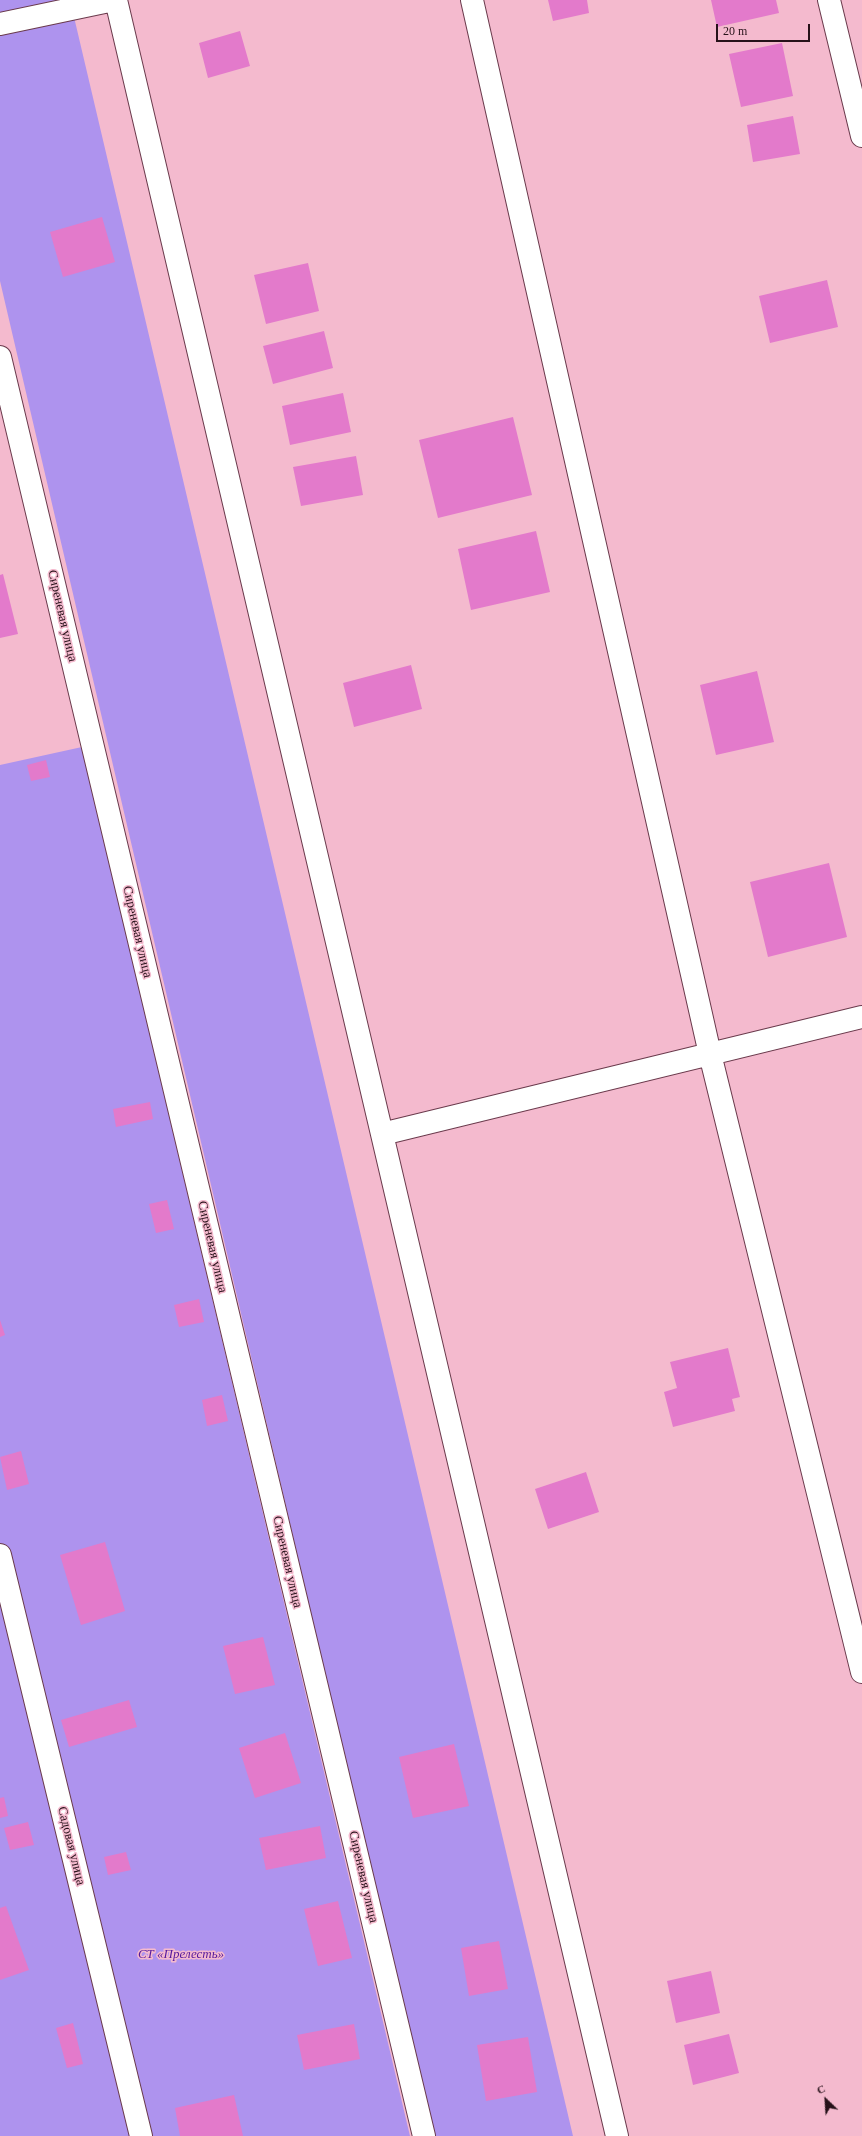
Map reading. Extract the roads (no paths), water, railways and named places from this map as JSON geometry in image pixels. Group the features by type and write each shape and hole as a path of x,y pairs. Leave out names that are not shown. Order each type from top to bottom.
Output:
{"street":[{"path":"0,24 115,0 617,2136"},
{"path":"472,0 710,1054 862,1672"},
{"path":"829,0 862,136"},
{"name":"Сиреневая улица","path":"0,357 424,2136"},
{"path":"382,1134 862,1017"},
{"name":"Садовая улица","path":"0,1555 141,2136"}],"park label":[{"name":"СТ «Прелесть»","path":"181,1955"}]}
